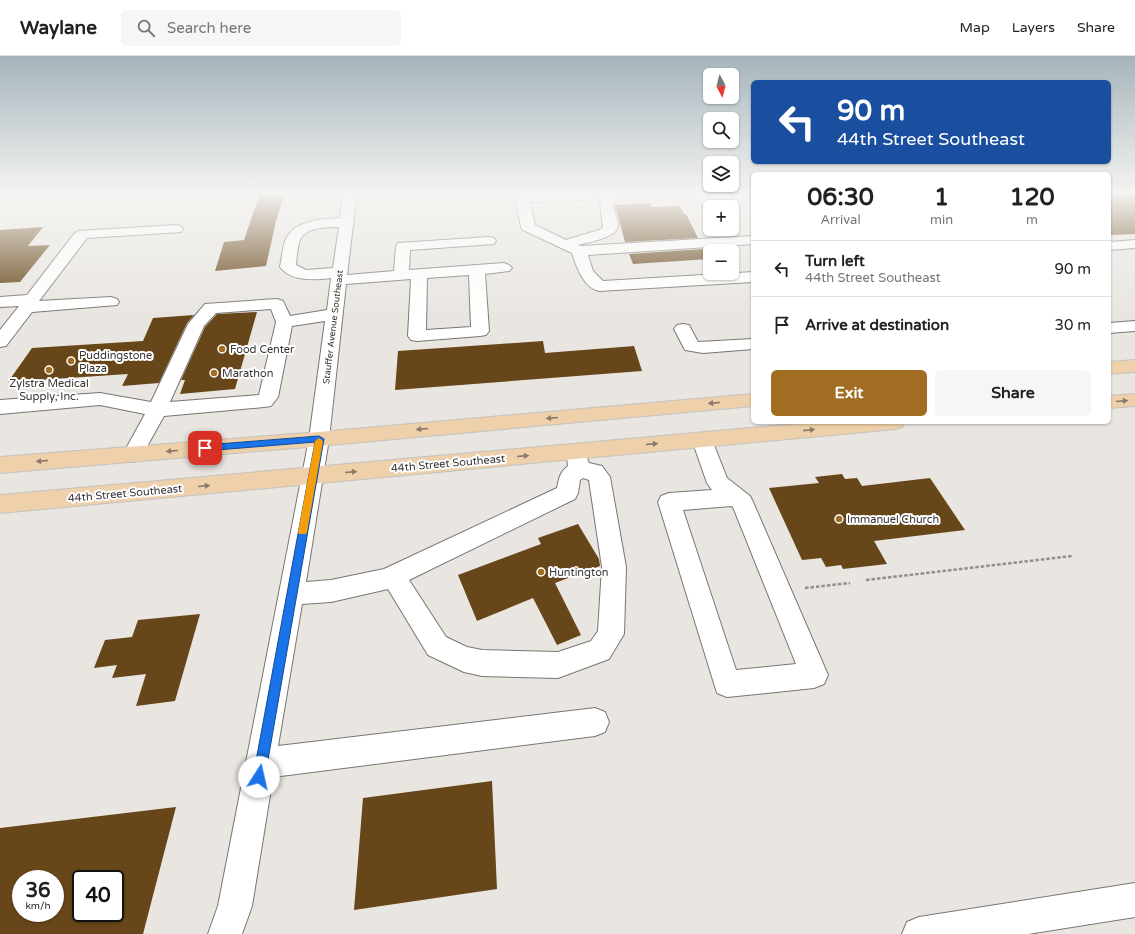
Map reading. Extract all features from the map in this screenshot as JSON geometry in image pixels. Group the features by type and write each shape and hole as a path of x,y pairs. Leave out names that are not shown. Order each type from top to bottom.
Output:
{"main road":[{"path":"1111,368 1135,366"},
{"path":"0,465 319,439 751,400"},
{"path":"1111,402 1135,400"},
{"path":"745,437 764,424"},
{"name":"44th Street Southeast","path":"0,504 312,476 577,460 702,440 876,424"}],"street":[{"path":"0,342 79,237 83,234 102,233"},
{"path":"298,233 294,238 288,267 295,273 340,276 401,275 504,268"},
{"name":"Stauffer Avenue Southeast","path":"225,934 235,906 262,763 319,439 345,233"},
{"path":"541,233 579,251 739,240"},
{"path":"564,244 604,233"},
{"path":"401,275 403,246 488,241"},
{"path":"1111,246 1135,244"},
{"path":"579,251 586,272 599,286 751,277"},
{"path":"419,274 417,336 480,331 477,270"},
{"path":"0,302 30,304 111,302"},
{"path":"0,407 100,399 157,410 259,402 266,400 284,322 277,304 211,308 196,324 157,410 133,454"},
{"path":"284,322 335,314"},
{"path":"1111,328 1135,326"},
{"path":"683,329 691,346 702,348 751,344"},
{"path":"702,440 718,483 742,502 814,675 727,684 669,502 734,497"},
{"path":"291,594 331,592 388,579 393,576 567,493 570,476 577,460 594,472 598,473 614,567 611,634 600,650 558,665 482,663 464,659 437,646 393,576"},
{"path":"262,763 595,722"},
{"path":"919,934 1135,900"}],"path":[{"path":"866,580 1072,556"},
{"path":"778,591 850,582"}],"building":[{"path":"0,233 38,233 28,246 50,245 20,282 0,283"},
{"path":"246,233 273,233 266,266 215,271 224,242 244,240"},
{"path":"623,233 695,233 698,238 625,242"},
{"path":"1111,233 1135,233 1111,235"},
{"path":"703,249 703,259 633,264 629,254"},
{"path":"257,312 235,389 180,394 185,380 181,380 205,327 217,314"},
{"path":"194,315 187,323 159,383 122,386 128,374 8,382 32,348 143,341 153,318"},
{"path":"543,341 545,353 634,346 642,371 395,390 398,351"},
{"path":"842,474 845,479 857,478 862,486 930,478 965,530 874,541 887,564 843,569 841,565 826,567 821,558 802,560 769,488 819,483 815,477"},
{"path":"578,524 599,559 600,566 555,583 581,635 557,645 533,598 477,621 458,575 541,544 538,538"},
{"path":"200,614 175,701 136,706 146,674 112,678 117,665 94,668 105,640 132,637 138,620"},
{"path":"492,781 497,889 354,910 363,798"},
{"path":"176,807 143,934 0,934 0,828"}],"slow traffic":[{"path":"302,532 319,441"}],"place":[{"name":"Food Center","path":"222,349"},
{"name":"Puddingstone Plaza","path":"71,361"},
{"name":"Zylstra Medical Supply, Inc.","path":"49,370"},
{"name":"Marathon","path":"214,373"},
{"name":"Immanuel Church","path":"839,519"},
{"name":"Huntington","path":"541,572"}],"route":[{"path":"205,448 319,439 259,777"}]}
